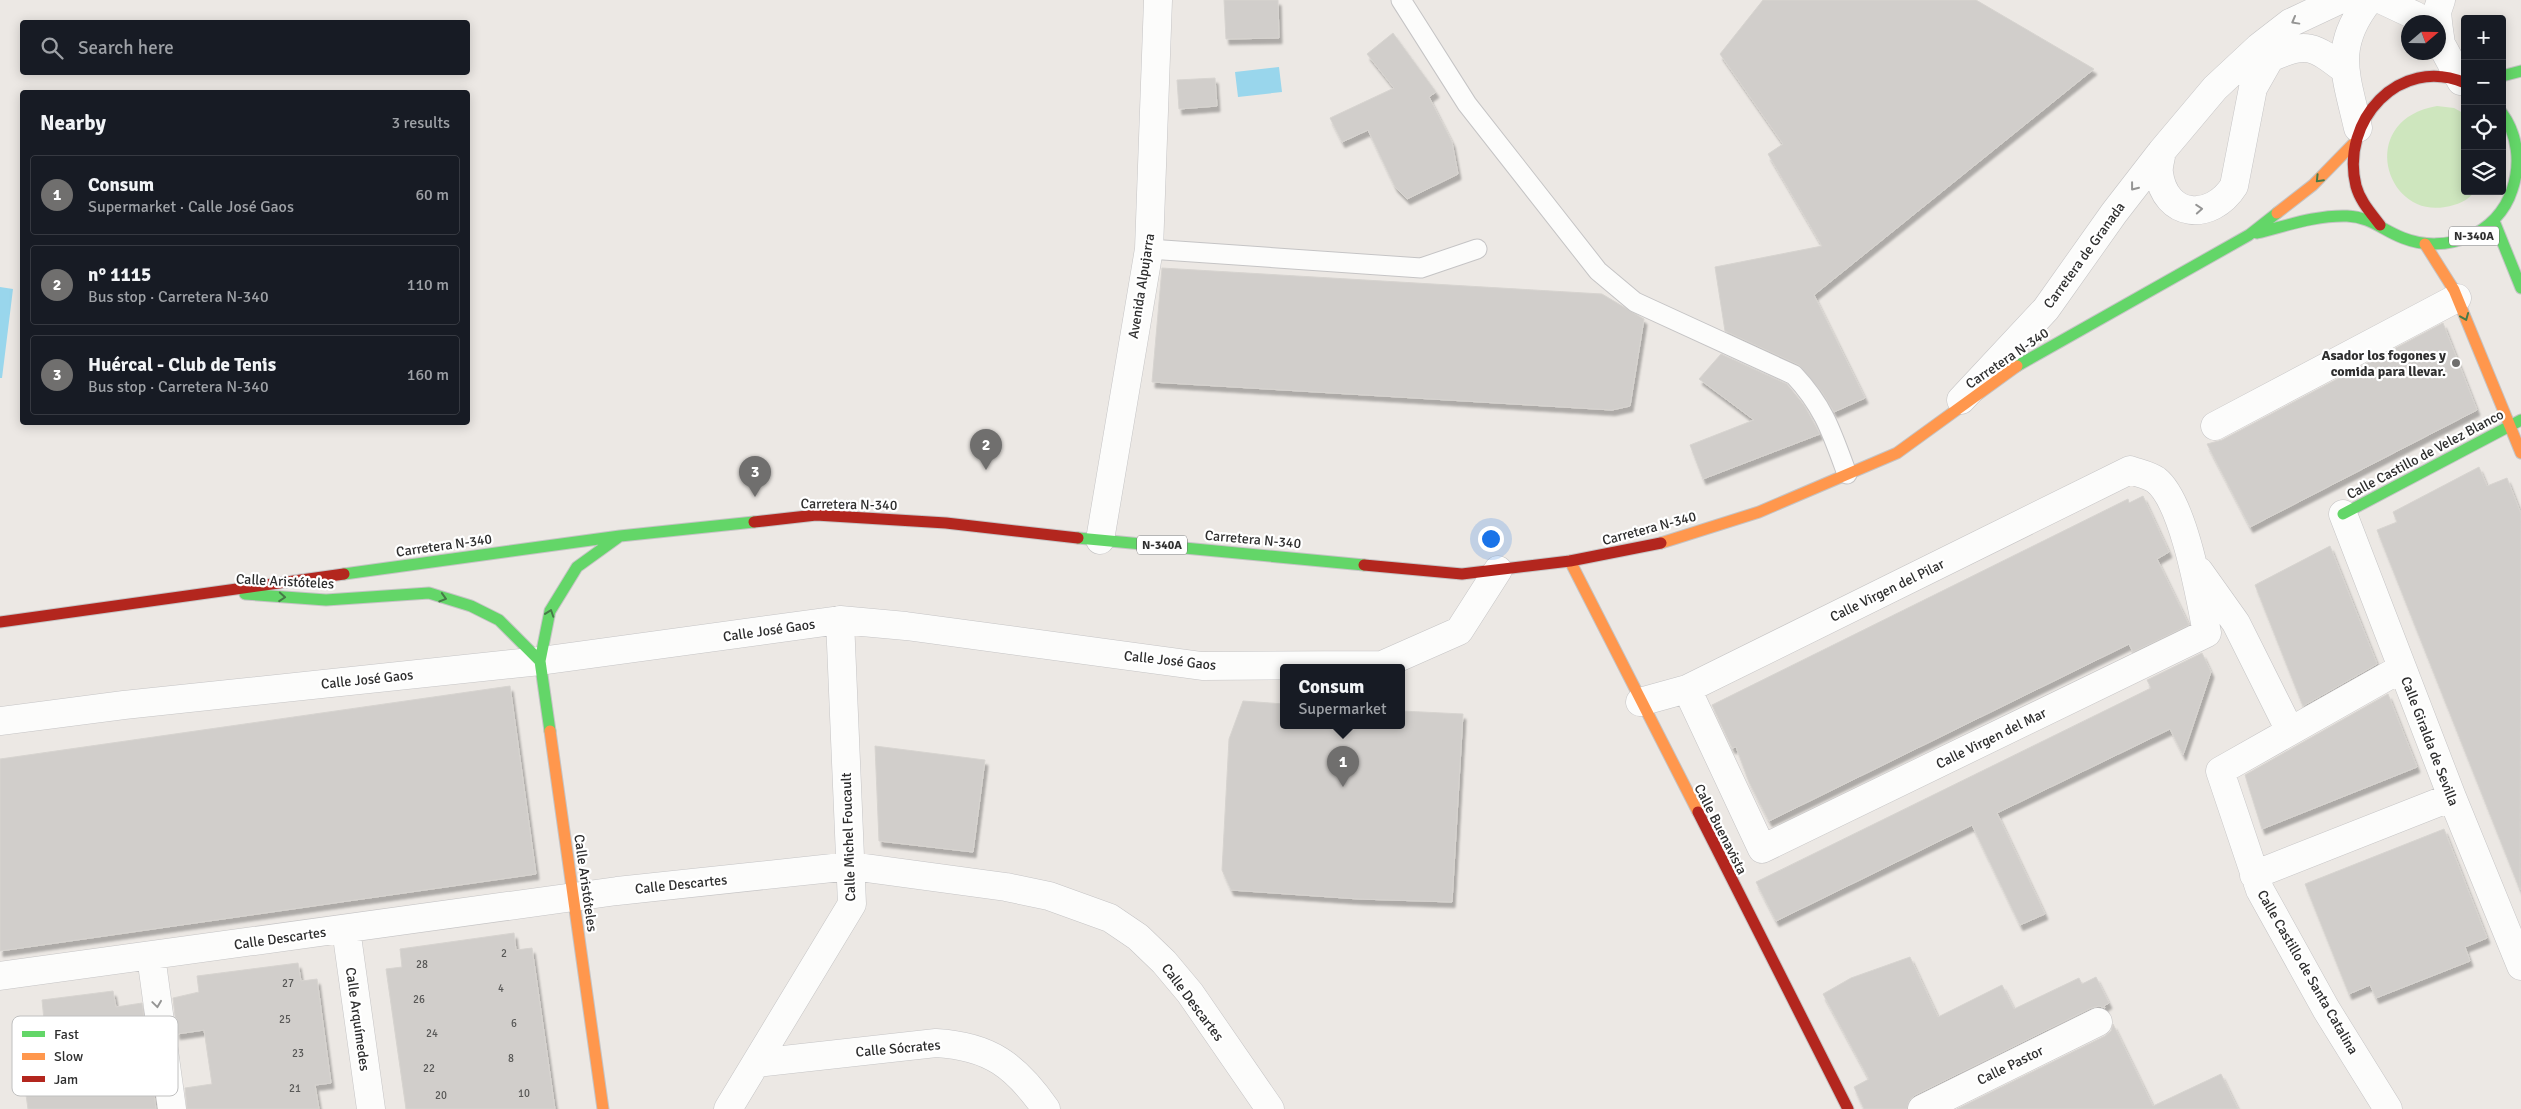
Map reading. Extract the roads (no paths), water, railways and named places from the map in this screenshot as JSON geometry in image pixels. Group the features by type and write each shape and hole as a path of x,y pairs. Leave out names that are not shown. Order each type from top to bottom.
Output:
{"main road":[{"path":"2506,75 2521,71"},
{"name":"N-340A","path":"2249,235 2313,186 2356,136 2369,110 2383,95 2400,84 2421,78 2441,77 2461,82"},
{"name":"N-340A","path":"2249,235 2307,221 2347,216 2380,225 2401,238 2425,244 2450,244 2474,236 2494,221 2514,190 2520,151 2506,118"},
{"name":"N-340A","path":"2356,136 2351,166 2356,188 2366,208 2380,225"},
{"path":"2494,221 2518,273"},
{"name":"Carretera N-340","path":"0,622 620,536 816,515 946,523 1100,540 1462,574 1570,562 1647,547 1759,512 1896,454 2013,369 2249,235"},
{"path":"2425,244 2457,298 2521,453"},
{"name":"Calle Castillo de Velez Blanco","path":"2342,514 2521,420"},
{"name":"Calle Aristóteles","path":"603,1109 540,661 550,611 577,567 620,536"},
{"name":"Calle Buenavista","path":"1570,562 1848,1109"},
{"name":"Calle Aristóteles","path":"216,593 326,600 429,594 471,606 499,620 540,661"}],"street":[{"name":"Avenida Alpujarra","path":"1100,540 1149,249 1158,0"},
{"name":"Carretera de Granada","path":"1941,422 2046,309 2114,213 2162,150 2215,88 2259,47 2290,23 2339,0"},
{"path":"2356,136 2344,54 2348,34 2359,12 2369,0"},
{"path":"2382,0 2414,15"},
{"path":"2437,15 2441,0"},
{"path":"2162,150 2158,172 2165,194 2178,205 2194,210 2211,208 2225,198 2234,186 2253,88 2270,58 2304,46 2324,53 2345,70"},
{"path":"2446,47 2461,78"},
{"path":"2215,426 2457,298"},
{"name":"Calle Virgen del Mar","path":"1687,688 1762,849 2207,633 2194,564 2169,494 2155,479 2130,470"},
{"name":"Calle Virgen del Pilar","path":"1640,702 1687,688 2130,470"},
{"name":"Calle Giralda de Sevilla","path":"2342,514 2452,797 2521,966"},
{"path":"2194,564 2236,622 2290,731"},
{"name":"Calle José Gaos","path":"1384,664 1460,631 1498,570"},
{"name":"Calle José Gaos","path":"0,721 124,705 540,661 840,620 906,626 1202,666 1280,666"},
{"name":"Calle Michel Foucault","path":"728,1109 852,904 840,620"},
{"name":"Calle Castillo de Santa Catalina","path":"2388,1109 2326,1009 2260,890 2220,772 2402,668"},
{"path":"2254,875 2452,797"},
{"name":"Calle Descartes","path":"0,976 573,897 851,866 1006,887 1049,896 1110,918 1138,937 1164,962 1190,994 1270,1109"},
{"name":"Calle Arquímedes","path":"346,929 371,1109"},
{"path":"151,956 159,1016"},
{"name":"Calle Pastor","path":"1922,1109 2098,1022"},
{"name":"Calle Sócrates","path":"756,1063 936,1043 956,1044 991,1054 1008,1066 1031,1088 1046,1109"},
{"path":"170,1096 172,1109"}],"lane":[{"path":"1401,0 1466,104 1598,271 1635,302 1794,375 1814,396 1829,425 1847,474"},
{"path":"1149,249 1421,268 1477,249"}],"water":[{"path":"1279,67 1282,92 1238,97 1235,72"},
{"path":"0,287 13,289 2,378 0,378"}],"place":[{"name":"Asador los fogones y comida para llevar.","path":"2456,363"},
{"name":"n° 1115","path":"986,470"},
{"name":"Huércal - Club de Tenis","path":"755,497"},
{"name":"Consum","path":"1343,787"}]}
